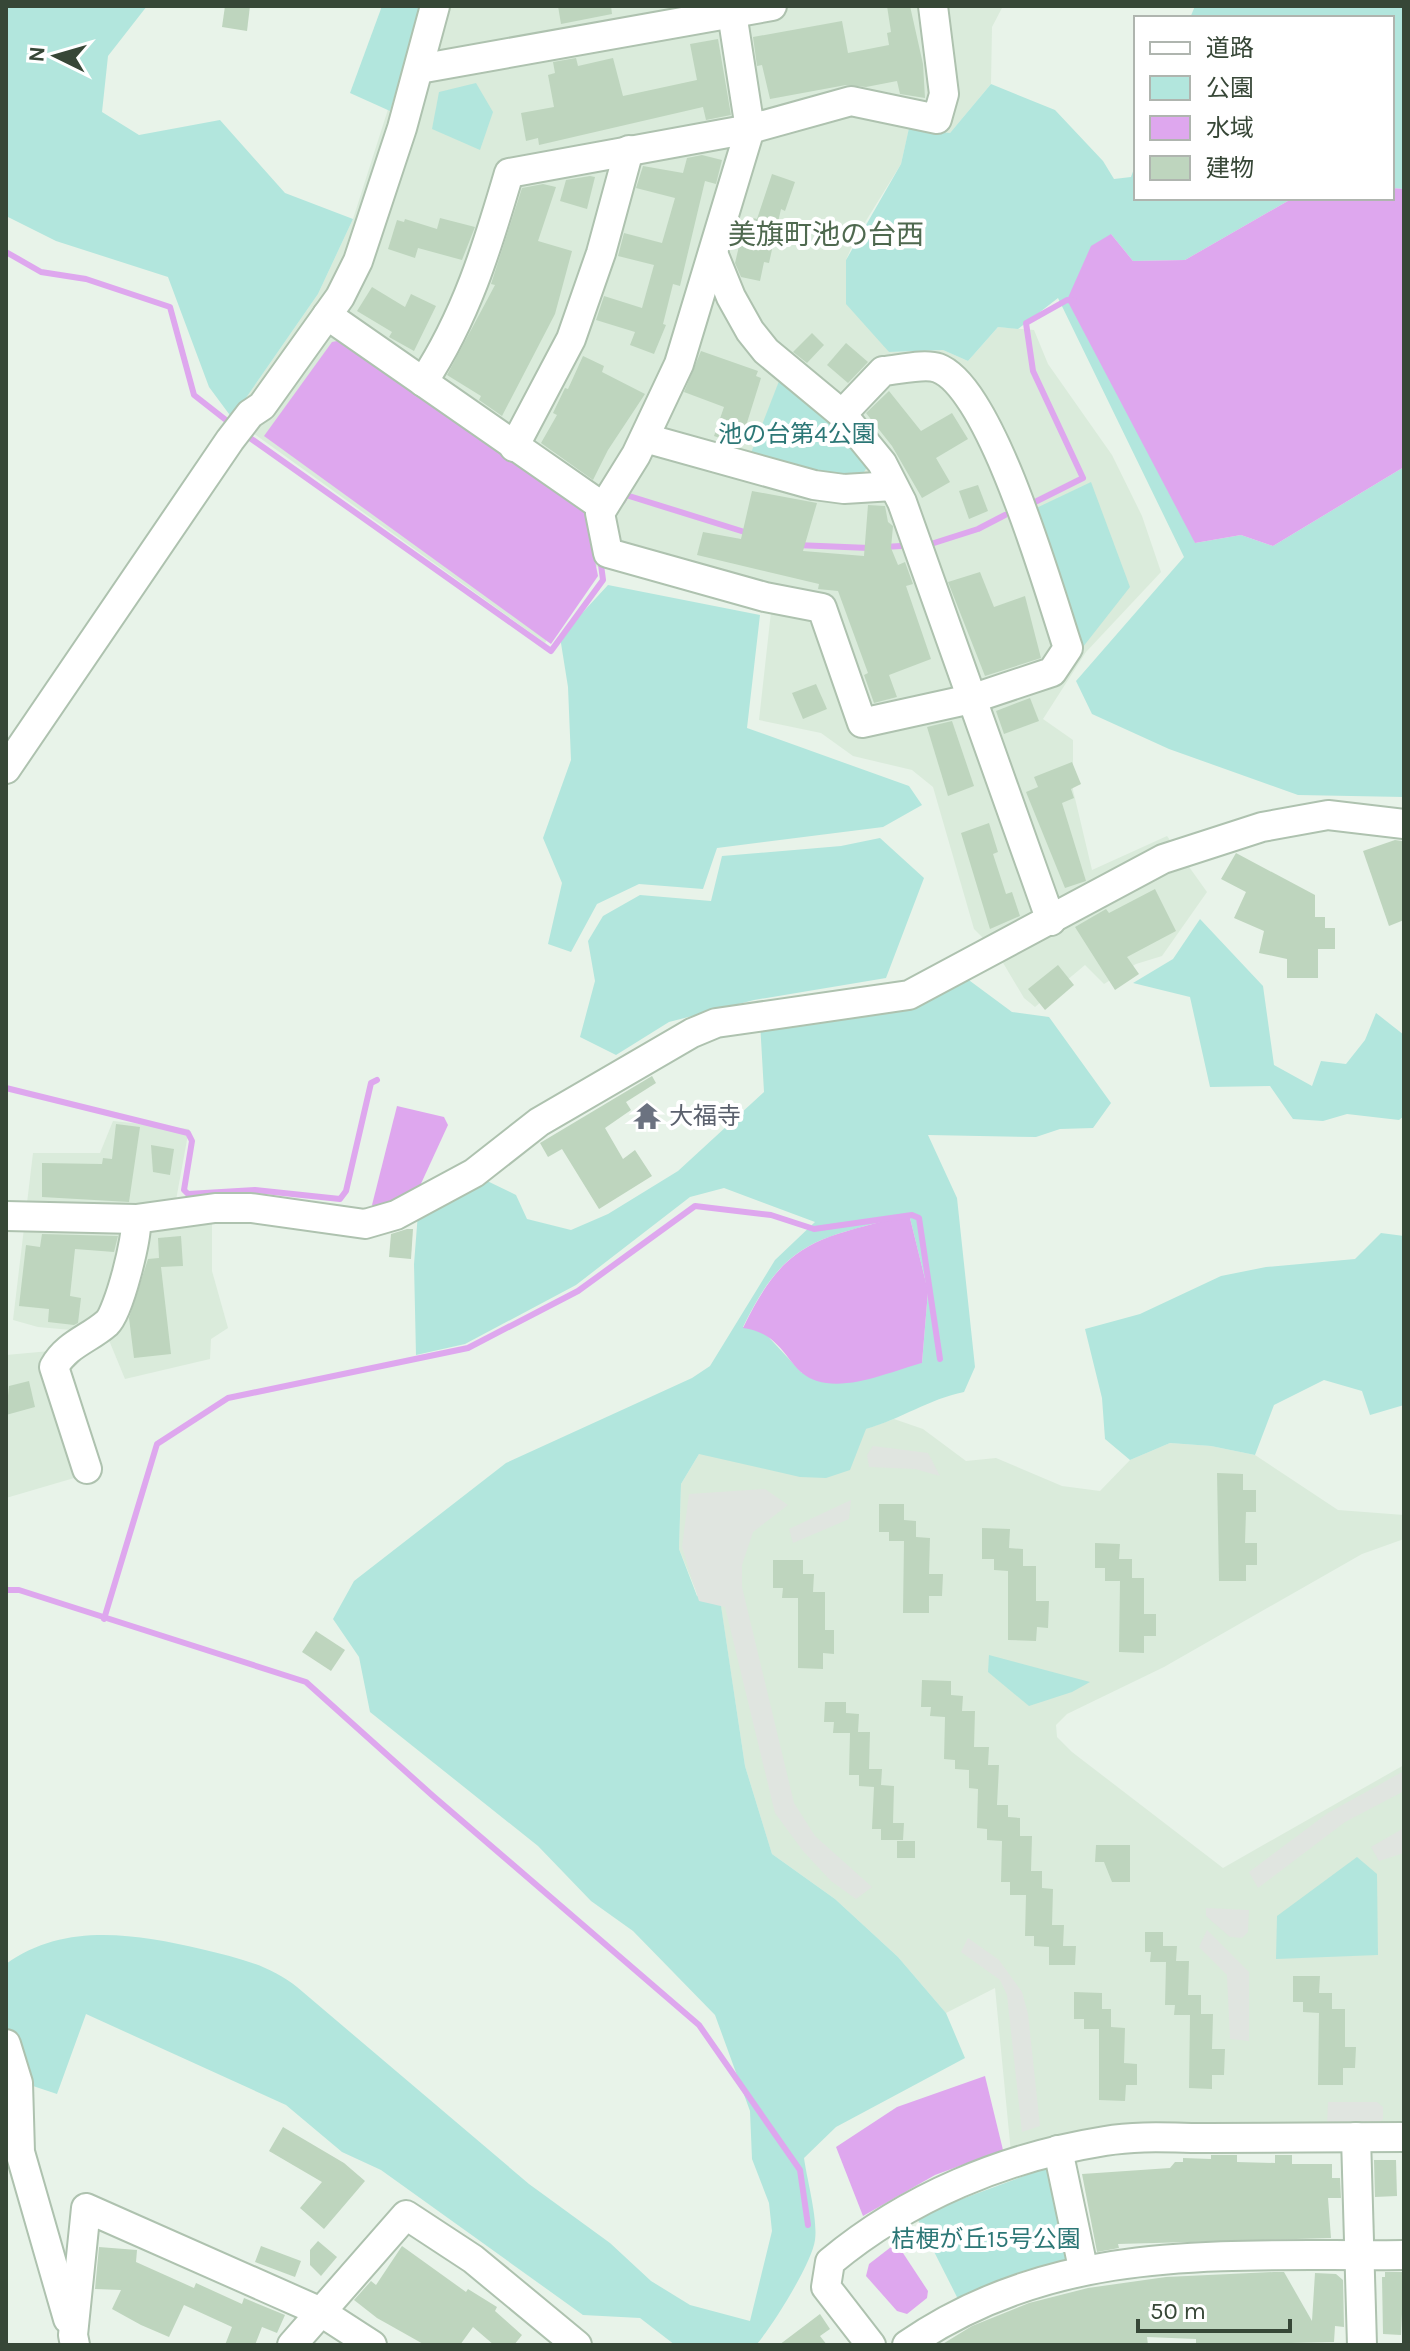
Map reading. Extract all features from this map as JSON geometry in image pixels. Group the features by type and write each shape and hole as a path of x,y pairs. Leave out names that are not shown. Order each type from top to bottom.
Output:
{"street":[{"path":"6,769 230,440 250,414 262,406 327,315 358,261 419,69 435,6"},
{"path":"419,69 772,6"},
{"path":"423,382 448,345 465,308 509,173 750,129 851,101 937,119 944,94 933,6"},
{"path":"732,13 750,129 679,364 645,438 602,510 608,553 765,597 822,608 862,723 971,699 1052,672 1068,648 997,449 954,377 935,367 883,371 842,414"},
{"path":"514,447 571,339 601,253 629,150"},
{"path":"713,253 731,297 758,341 842,414 882,463 1051,921"},
{"path":"327,315 602,510"},
{"path":"645,438 814,485 844,489 893,486"},
{"path":"6,1216 136,1219 239,1208 365,1224 383,1220 474,1173 539,1122 692,1033 716,1023 909,995 1163,859 1262,827 1328,815 1404,824"},
{"path":"87,1469 54,1367 66,1350 111,1318 133,1250 136,1219"},
{"path":"6,2044 18,2083 20,2152 74,2340"},
{"path":"1356,2137 1362,2345"},
{"path":"871,2345 826,2287 830,2262 869,2230 923,2198 1058,2150 1125,2139 1404,2137"},
{"path":"1058,2150 1083,2268"},
{"path":"74,2340 86,2208 321,2312 372,2345"},
{"path":"292,2345 406,2215 473,2259 577,2345"},
{"path":"907,2345 954,2315 1083,2268 1154,2258 1404,2255"}],"shaded area":[{"path":"421,6 1003,6 992,27 991,84 950,133 909,129 901,164 856,237 846,260 889,352 943,350 968,361 998,327 1034,330 1048,364 1112,455 1142,516 1161,572 1086,652 1043,719 1073,740 1073,790 1092,870 1167,836 1207,892 1162,956 1136,964 1104,984 1085,965 1035,1007 1024,998 996,951 974,929 933,787 912,770 853,756 821,733 759,720 772,603 594,566 545,643 232,418 318,294 353,219"},
{"path":"113,1121 189,1129 176,1200 212,1197 212,1271 228,1328 211,1339 210,1359 125,1379 106,1333 38,1327 13,1320 33,1153 100,1153"},
{"path":"61,1350 98,1471 6,1498 6,1355"},
{"path":"894,1419 923,1429 966,1461 996,1458 1062,1486 1100,1491 1130,1460 1170,1443 1211,1446 1255,1455 1338,1510 1404,1515 1404,1539 1362,1554 1164,1667 1067,1714 1056,1725 1057,1737 1072,1752 1223,1868 1404,1765 1404,2125 1011,2153 995,1988 946,2013 898,1957 835,1899 772,1854 745,1766 720,1600 698,1596 679,1549 681,1484 699,1454 866,1429"},
{"path":"873,1446 928,1453 940,1476 915,1469 869,1467 867,1455"},
{"path":"765,1489 788,1505 753,1532 742,1565 742,1587 794,1803 815,1836 872,1887 856,1899 831,1881 803,1851 775,1813 725,1607 699,1601 682,1547 689,1494"},
{"path":"851,1500 849,1519 793,1543 789,1529"},
{"path":"1404,1771 1404,1791 1345,1822 1258,1888 1249,1872 1328,1813"},
{"path":"1404,1828 1404,1853 1379,1861 1371,1847"},
{"path":"1206,1908 1249,1910 1248,1932 1242,1938 1230,1937 1206,1916"},
{"path":"1207,1930 1249,1972 1249,2041 1230,2039 1227,1975 1199,1947"},
{"path":"968,1938 999,1960 1022,1992 1028,2014 1040,2126 1022,2132 1007,1995 1000,1980 961,1952"},
{"path":"1328,2102 1377,2102 1383,2107 1383,2119 1377,2125 1327,2125"}],"green space":[{"path":"6,6 147,6 108,56 102,112 139,135 220,120 285,193 353,219 318,294 232,418 209,387 168,277 56,241 6,216"},
{"path":"382,6 421,6 390,111 350,93"},
{"path":"1195,6 1404,6 1404,189 1394,188 1394,16 1191,16"},
{"path":"476,83 493,112 480,150 432,129 439,92"},
{"path":"991,84 1055,110 1103,161 1114,179 1131,177 1134,169 1134,200 1290,200 1185,260 1133,261 1111,234 1195,543 1241,535 1273,546 1404,467 1404,797 1298,795 1169,749 1092,714 1076,681 1184,557 1058,298 1018,329 998,327 968,361 943,350 889,352 846,304 846,260 901,164 909,128 950,133"},
{"name":"池の台第4公園","path":"781,376 840,426 870,462 860,479 749,458"},
{"path":"1091,482 1130,587 1079,652 1030,511"},
{"path":"608,585 760,615 747,728 909,786 922,805 883,827 717,848 703,889 639,884 597,904 571,952 548,944 562,883 543,838 571,760 568,687 560,637"},
{"path":"880,838 924,878 886,978 754,1000 669,1022 616,1055 580,1037 595,981 588,941 603,916 640,895 711,901 722,856 841,846"},
{"path":"1200,919 1263,986 1274,1065 1312,1086 1321,1061 1346,1064 1365,1040 1376,1013 1404,1035 1404,1116 1399,1120 1347,1114 1323,1121 1293,1119 1270,1086 1210,1087 1190,997 1133,983 1173,959"},
{"path":"962,975 1012,1012 1049,1017 1111,1103 1093,1128 1060,1129 1036,1137 928,1135 957,1198 975,1367 964,1392 866,1429 850,1470 826,1478 800,1477 699,1454 681,1484 679,1549 697,1596 720,1599 745,1766 772,1854 835,1899 898,1957 946,2013 965,2058 836,2127 804,2158 814,2211 815,2240 807,2264 756,2345 675,2345 640,2318 583,2315 381,2170 342,2152 286,2105 86,2014 57,2094 30,2085 6,2027 6,1964 52,1942 101,1935 151,1939 263,1967 297,1987 529,2184 610,2243 651,2281 690,2305 750,2321 772,2231 769,2203 752,2159 750,2111 715,2015 633,1931 591,1901 538,1846 370,1712 359,1657 333,1619 354,1581 506,1463 692,1378 710,1366 775,1260 815,1222 724,1188 690,1197 576,1285 465,1344 416,1355 414,1264 418,1213 481,1178 516,1195 527,1219 571,1230 608,1214 678,1171 764,1092 760,1022","holes":["909,1214 928,1291 922,1363 802,1373 762,1330 743,1327 759,1297 791,1258 829,1237"]},
{"path":"1381,1233 1404,1236 1404,1405 1370,1415 1362,1391 1324,1380 1274,1405 1255,1455 1211,1446 1170,1443 1130,1460 1105,1439 1102,1398 1085,1329 1140,1314 1221,1276 1266,1267 1355,1259"},
{"path":"989,1655 1090,1682 1072,1692 1029,1706 988,1672"},
{"path":"1357,1857 1377,1874 1378,1955 1276,1959 1277,1916"},
{"name":"桔梗が丘15号公園","path":"1051,2166 1069,2263 959,2301 916,2216"}],"water":[{"path":"1394,188 1404,189 1404,467 1273,546 1241,535 1195,543 1067,300 1091,246 1111,234 1133,261 1185,260 1290,200 1394,200"},
{"path":"342,340 586,514 598,576 551,644 264,436 332,342"},
{"path":"397,1106 444,1117 448,1125 419,1188 375,1208 372,1205"},
{"path":"909,1214 928,1291 922,1363 856,1382 817,1381 799,1370 769,1338 743,1328 759,1298 791,1258 829,1237"},
{"path":"985,2076 1003,2150 935,2175 863,2216 836,2147 897,2107"},
{"path":"891,2247 901,2250 928,2291 927,2298 907,2314 897,2311 866,2276 869,2264"}],"building":[{"path":"225,6 250,6 247,31 222,27"},
{"path":"558,6 611,6 612,14 561,24"},
{"path":"887,6 910,6 923,64 925,98 900,94 897,81 866,87 846,85 770,99 762,65 757,66 753,37 842,21 848,53 889,45 887,33 891,32"},
{"path":"718,39 731,115 706,120 703,107 539,145 538,138 526,141 521,113 554,107 548,75 555,73 553,62 576,58 578,66 613,58 623,96 697,80 690,44"},
{"path":"702,155 722,160 716,184 705,181 680,286 673,284 663,324 666,325 654,354 630,345 635,332 596,320 604,296 642,308 654,265 618,256 624,233 662,243 675,198 636,188 643,166 683,173 687,158"},
{"path":"772,174 795,182 785,211 781,209 769,263 764,262 760,281 741,277 735,263 740,242 744,243 748,217 757,219"},
{"path":"595,177 587,209 560,201 566,180"},
{"path":"543,184 556,187 538,241 572,251 555,314 502,416 479,400 481,396 447,375 495,285 491,284 522,188"},
{"path":"440,218 475,227 462,260 418,248 415,258 388,249 397,220 404,222 405,219 437,229"},
{"path":"372,287 405,307 411,294 436,306 414,351 389,337 392,332 357,311"},
{"path":"812,333 824,345 807,363 793,352"},
{"path":"846,343 868,362 848,383 827,365"},
{"path":"701,351 758,371 756,376 761,378 740,445 714,436 724,407 684,392"},
{"path":"583,356 604,366 602,372 645,394 608,450 593,480 541,443"},
{"path":"889,391 921,431 952,413 968,439 936,458 950,482 922,498 892,446 866,413"},
{"path":"978,485 988,511 969,519 959,491"},
{"path":"752,491 817,503 803,551 864,556 868,505 885,506 888,522 893,526 891,548 898,565 905,562 913,584 906,586 931,659 889,675 897,697 874,703 864,675 868,673 838,591 818,589 819,584 697,555 703,532 741,539"},
{"path":"980,572 994,607 1025,596 1041,658 985,676 948,582"},
{"path":"816,684 827,709 803,719 792,693"},
{"path":"1030,698 1039,721 1004,734 996,711"},
{"path":"952,721 974,786 948,796 927,727"},
{"path":"1072,762 1081,784 1071,789 1074,798 1062,803 1086,881 1065,888 1026,792 1038,787 1034,777"},
{"path":"989,823 998,852 993,854 1006,894 1012,892 1020,916 990,929 961,833"},
{"path":"1395,840 1402,841 1404,847 1404,920 1389,926 1363,851"},
{"path":"1236,853 1315,895 1315,917 1325,917 1325,928 1335,928 1335,949 1318,949 1318,978 1287,978 1287,959 1259,953 1264,931 1234,918 1246,892 1221,879"},
{"path":"1155,889 1176,931 1127,957 1139,974 1115,990 1075,927 1106,909 1109,913"},
{"path":"1058,965 1074,985 1045,1010 1028,989"},
{"path":"652,1076 656,1083 626,1102 631,1110 605,1128 623,1159 635,1150 652,1176 599,1209 562,1149 548,1157 540,1143"},
{"path":"116,1124 140,1127 129,1202 42,1197 42,1163 102,1164 103,1158 112,1159"},
{"path":"151,1145 174,1149 170,1175 153,1172"},
{"path":"413,1229 411,1259 389,1257 391,1234"},
{"path":"42,1234 118,1236 114,1252 75,1249 70,1296 81,1298 78,1323 74,1325 48,1322 49,1309 19,1306 26,1245 40,1247"},
{"path":"181,1236 183,1266 161,1267 171,1354 134,1358 129,1318 148,1259 159,1258 158,1238"},
{"path":"29,1381 35,1407 6,1415 9,1386"},
{"path":"1217,1473 1243,1474 1243,1490 1256,1490 1256,1512 1246,1512 1245,1543 1257,1543 1257,1565 1246,1565 1246,1581 1219,1581"},
{"path":"879,1504 904,1504 904,1520 916,1521 916,1537 930,1538 929,1574 943,1574 942,1596 929,1596 929,1613 903,1613 904,1541 889,1541 889,1532 879,1532"},
{"path":"982,1528 1010,1529 1009,1548 1023,1549 1023,1566 1036,1566 1036,1601 1049,1601 1048,1628 1037,1627 1036,1641 1008,1640 1008,1571 994,1570 994,1559 982,1559"},
{"path":"1095,1543 1120,1544 1119,1559 1132,1559 1132,1578 1144,1578 1144,1614 1156,1614 1156,1636 1144,1636 1144,1653 1119,1652 1120,1581 1105,1581 1105,1568 1095,1568"},
{"path":"773,1560 803,1560 803,1574 814,1574 813,1592 825,1592 825,1630 834,1630 834,1654 823,1653 823,1669 798,1668 798,1598 782,1598 783,1588 773,1588"},
{"path":"316,1631 345,1650 331,1671 302,1652"},
{"path":"922,1680 951,1681 951,1695 963,1696 962,1711 975,1711 974,1747 989,1747 988,1765 999,1765 997,1805 1008,1805 1008,1817 1020,1818 1020,1836 1032,1836 1031,1871 1042,1871 1042,1888 1053,1889 1052,1925 1064,1925 1063,1946 1076,1946 1075,1965 1049,1965 1049,1947 1034,1946 1034,1936 1025,1936 1026,1895 1010,1895 1010,1882 1001,1882 1002,1841 987,1840 987,1829 977,1828 978,1789 969,1788 969,1770 955,1769 955,1760 944,1759 945,1717 930,1716 931,1707 921,1707"},
{"path":"825,1702 846,1702 846,1713 859,1714 858,1732 870,1732 869,1769 882,1769 881,1785 894,1786 893,1823 904,1823 903,1840 881,1840 881,1829 872,1829 874,1787 859,1786 859,1775 849,1775 850,1733 833,1733 834,1722 824,1722"},
{"path":"897,1841 915,1841 915,1858 897,1858"},
{"path":"1096,1845 1130,1845 1130,1882 1112,1882 1104,1862 1095,1862"},
{"path":"1145,1932 1163,1932 1163,1946 1177,1946 1176,1961 1189,1961 1188,1995 1201,1995 1201,2014 1213,2014 1212,2049 1225,2049 1224,2075 1212,2075 1212,2089 1189,2088 1190,2015 1174,2015 1175,2005 1165,2005 1166,1962 1150,1962 1151,1952 1145,1952"},
{"path":"1293,1976 1320,1976 1319,1993 1332,1993 1332,2009 1345,2009 1345,2047 1356,2047 1355,2068 1343,2068 1343,2085 1318,2085 1319,2013 1303,2012 1303,2002 1293,2002"},
{"path":"1074,1992 1102,1993 1102,2009 1111,2009 1111,2027 1125,2028 1124,2063 1137,2064 1137,2085 1126,2085 1125,2101 1099,2100 1099,2029 1084,2029 1084,2019 1074,2019"},
{"path":"283,2127 344,2163 365,2181 324,2229 300,2208 322,2182 269,2151"},
{"path":"1211,2155 1237,2155 1237,2162 1275,2163 1275,2155 1292,2155 1292,2164 1332,2164 1332,2178 1340,2178 1341,2198 1328,2198 1331,2238 1118,2244 1119,2248 1097,2252 1082,2174 1170,2168 1175,2162 1183,2162 1183,2158 1211,2159"},
{"path":"1374,2160 1396,2160 1397,2196 1375,2197"},
{"path":"318,2241 337,2257 321,2276 310,2265 310,2250"},
{"path":"261,2246 301,2261 295,2277 255,2262"},
{"path":"402,2246 466,2292 468,2289 497,2307 495,2311 522,2335 514,2345 494,2345 473,2327 460,2345 425,2345 377,2318 354,2300 371,2281 376,2285"},
{"path":"99,2247 137,2250 136,2262 194,2288 196,2283 242,2304 244,2298 285,2315 277,2333 262,2327 255,2345 225,2345 232,2327 184,2305 169,2337 112,2309 121,2290 95,2289"},
{"path":"1284,2272 1312,2321 1315,2273 1336,2274 1343,2280 1344,2327 1335,2326 1334,2342 1196,2345 1196,2339 1147,2337 1148,2345 941,2345 972,2326 1029,2303 1088,2288 1166,2277"},
{"path":"1385,2272 1404,2272 1401,2335 1383,2334 1382,2277 1385,2277"},
{"path":"820,2314 830,2329 820,2336 827,2345 779,2345"}],"waterway":[{"path":"6,252 41,272 86,279 170,307 194,395 231,424"},
{"path":"1031,504 1083,478 1033,371 1026,323 1067,300 1074,301"},
{"path":"243,433 551,651 603,580 600,557"},
{"path":"623,501 626,495 751,534"},
{"path":"934,543 978,529 1005,515"},
{"path":"796,545 869,548"},
{"path":"884,547 901,546"},
{"path":"6,1088 188,1133 192,1141 184,1190 188,1194 255,1190 340,1199 346,1191 371,1083 377,1080"},
{"path":"104,1619 157,1444 228,1398 468,1348 578,1291 695,1206 771,1215 814,1229 912,1215 919,1218 940,1359"},
{"path":"6,1590 19,1590 306,1682 699,2025 800,2170 808,2225"}],"place":[{"name":"大福寺","path":"647,1116"}],"district":[{"name":"美旗町池の台西","path":"826,234"}]}
